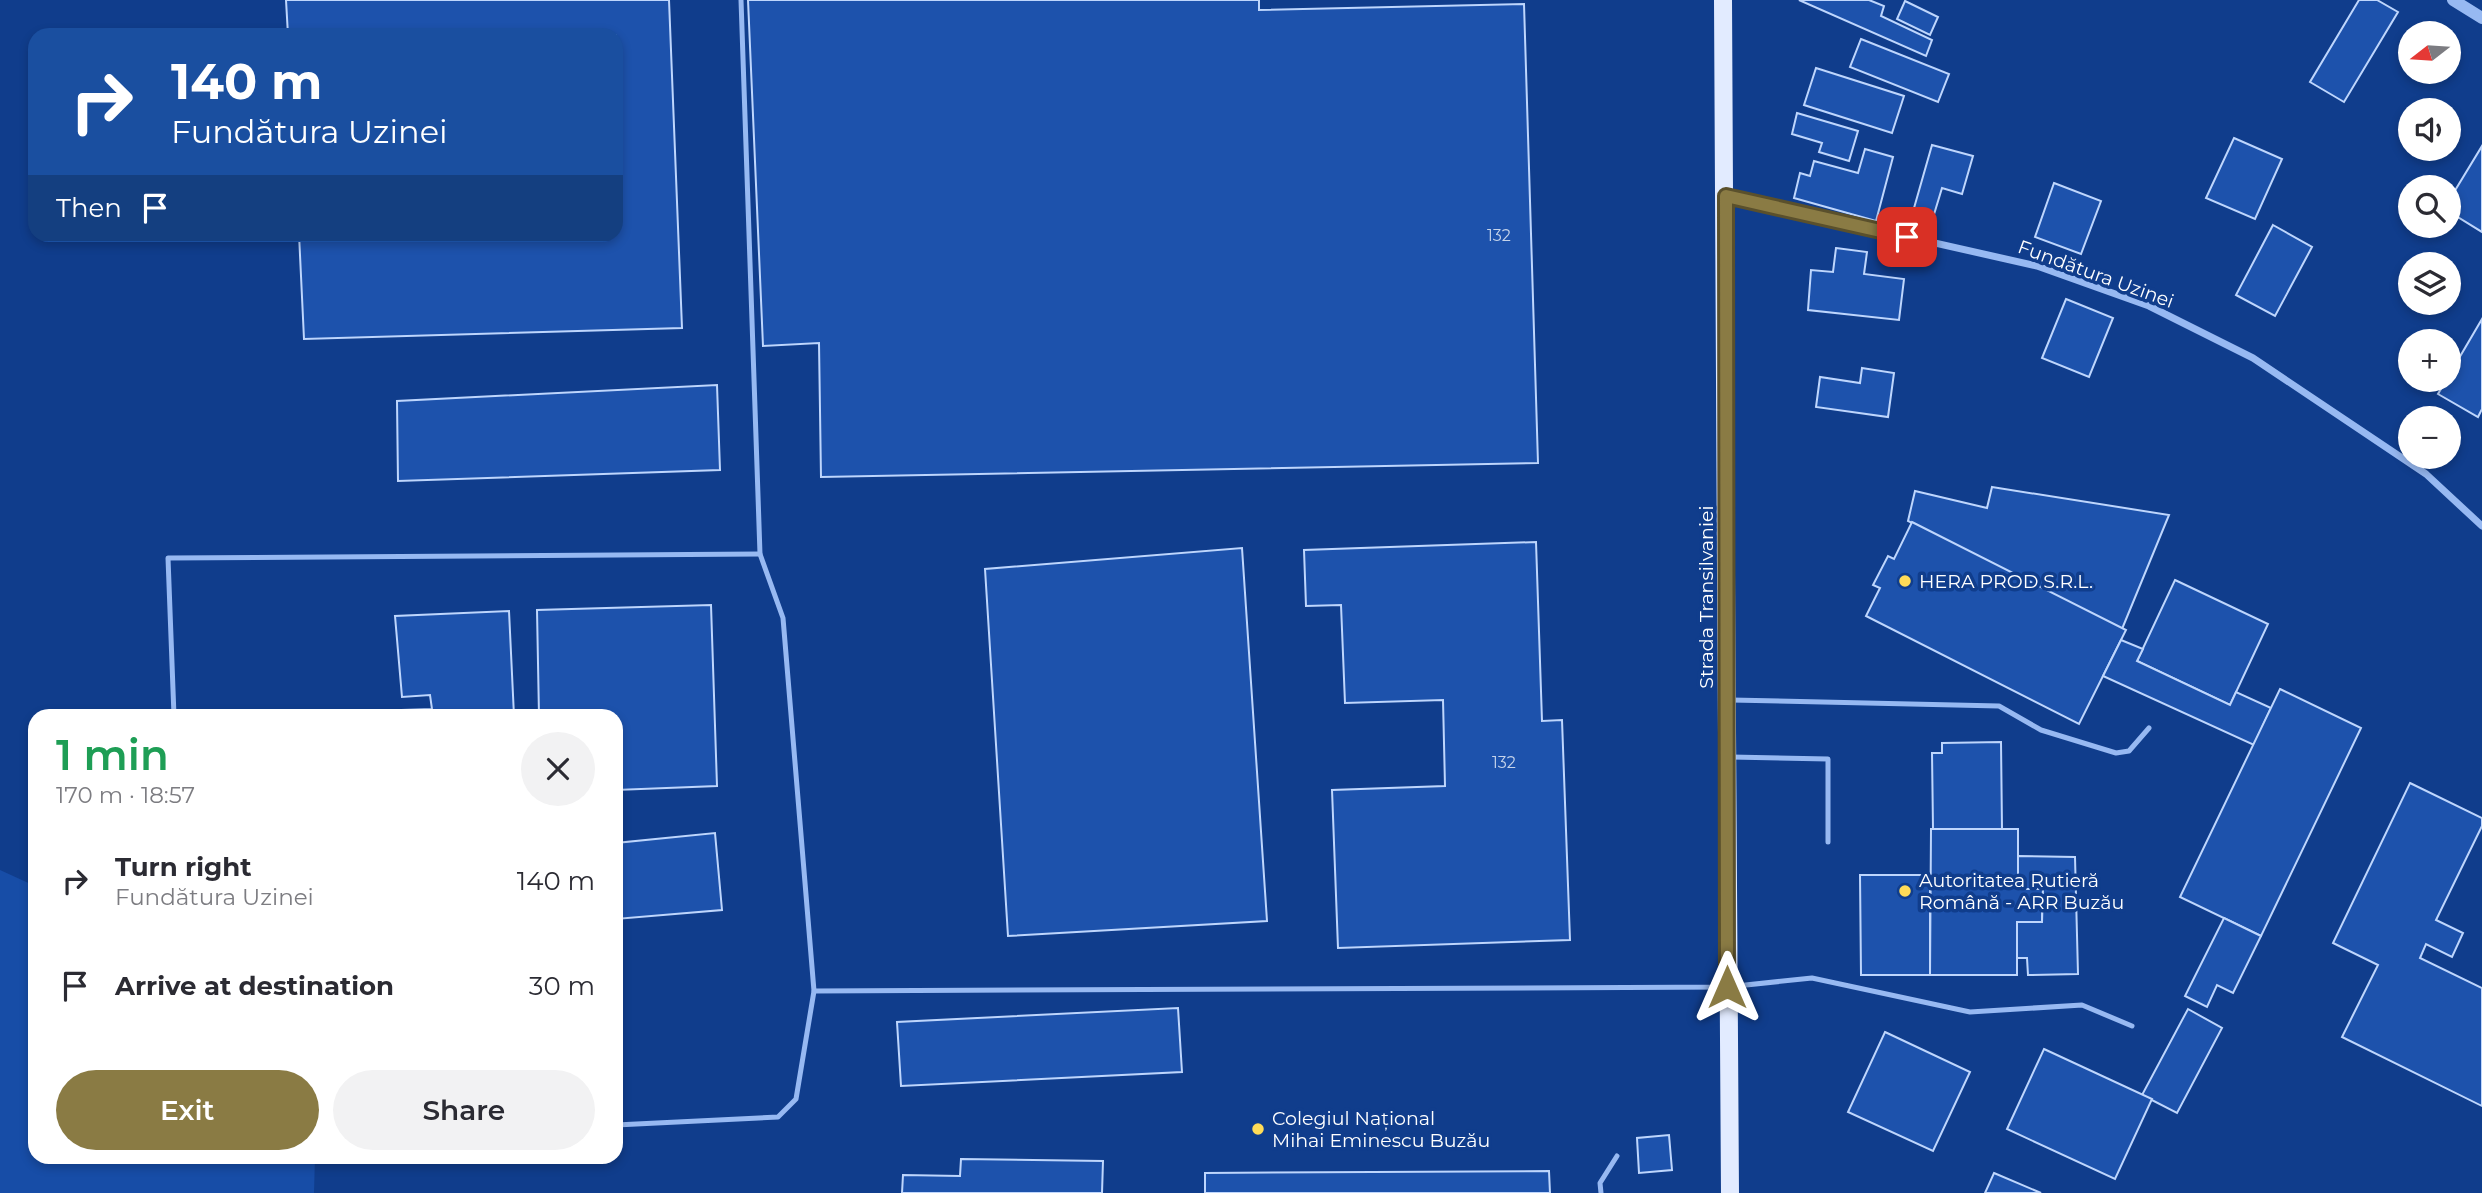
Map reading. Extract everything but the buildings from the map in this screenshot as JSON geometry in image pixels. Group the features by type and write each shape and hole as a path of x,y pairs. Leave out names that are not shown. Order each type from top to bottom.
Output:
{"main road":[{"name":"Strada Transilvaniei","path":"1723,0 1730,1193"}],"street":[{"path":"2453,0 2482,18"},
{"name":"Fundătura Uzinei","path":"1726,196 2037,266 2148,306 2253,358 2426,474 2482,526"}],"lane":[{"path":"623,1125 778,1117 796,1099 814,991 783,618 760,554 741,0"},
{"path":"174,709 168,558 760,554"},
{"path":"1728,700 1999,706 2041,730 2116,753 2129,751 2149,729"},
{"path":"1728,757 1828,759 1828,842"},
{"path":"814,991 1727,987 1812,978 1970,1012 2082,1005 2132,1026"},
{"path":"1601,1193 1600,1183 1617,1156"}],"shaded area":[{"path":"0,870 28,883 28,1164 315,1164 314,1193 0,1193"}],"place":[{"name":"HERA PROD S.R.L.","path":"1905,581"},
{"name":"Autoritatea Rutieră Română - ARR Buzău","path":"1905,891"},
{"name":"Colegiul Național Mihai Eminescu Buzău","path":"1258,1129"}],"route":[{"path":"1727,987 1726,196 1907,237"}]}
